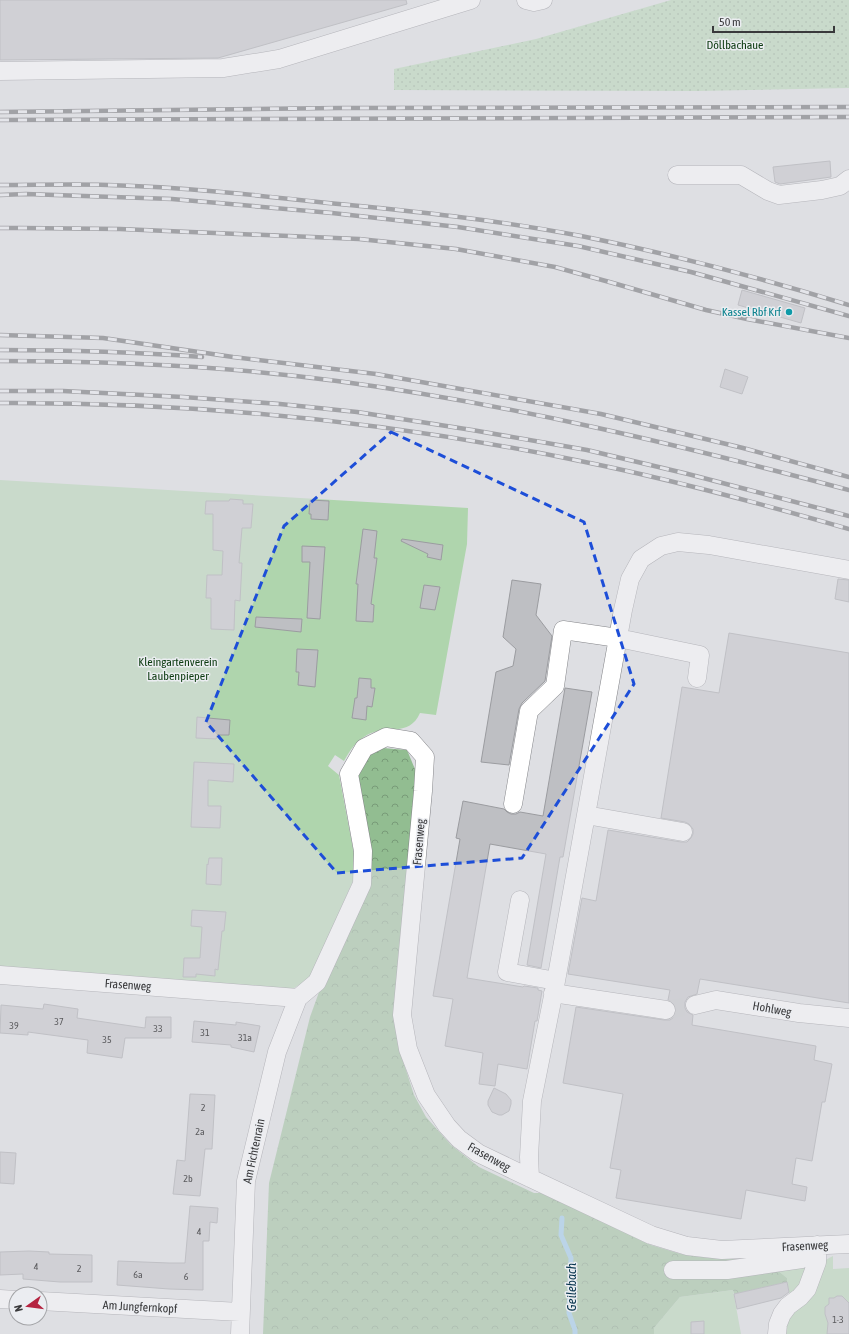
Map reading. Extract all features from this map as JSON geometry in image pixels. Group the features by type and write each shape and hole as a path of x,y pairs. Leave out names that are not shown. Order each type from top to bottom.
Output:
{"street":[{"path":"0,71 223,68 279,59 472,0"},
{"path":"526,0 534,2 543,0"},
{"path":"677,175 741,175 768,191 779,195 822,190 840,186 849,179"},
{"path":"530,1178 529,1157 532,1101 630,579 641,559 661,546 678,542 709,545 849,570"},
{"path":"513,804 529,711 555,686 563,630 618,638 700,655 697,678"},
{"name":"Frasenweg","path":"0,975 298,998 317,982 362,884 363,851 349,774 364,748 386,737 411,741 425,757 402,1015 408,1049 426,1095 447,1126 459,1139 478,1153 651,1234 687,1246 722,1250 849,1244"},
{"path":"586,815 683,832"},
{"path":"520,900 507,972 554,987 666,1010"},
{"name":"Am Fichtenrain","path":"240,1334 246,1181 276,1052 298,998"},
{"name":"Hohlweg","path":"695,1005 716,1000 799,1013 849,1018"},
{"path":"673,1270 727,1270 802,1259 817,1245"},
{"path":"777,1334 778,1324 782,1314 788,1306 800,1297 807,1289 817,1262 817,1245"},
{"name":"Am Jungfernkopf","path":"48,1301 240,1312"}],"highlighted area":[{"path":"391,432 584,522 634,684 522,858 337,873 206,722 284,526"}],"green space":[{"name":"Döllbachaue","path":"671,0 849,0 849,88 697,91 394,90 394,69 536,39"},
{"name":"Kleingartenverein Laubenpieper","path":"0,480 468,508 467,544 436,715 420,713 415,721 403,728 382,730 367,735 354,746 344,761 335,755 328,766 339,775 354,854 353,881 309,979 289,991 0,967"},
{"path":"383,748 407,750 417,774 400,1051 414,1095 426,1117 451,1145 479,1167 534,1193 541,1193 651,1245 681,1254 710,1258 761,1257 787,1278 787,1282 734,1294 733,1290 680,1297 654,1328 654,1334 263,1334 269,1183 310,1017 323,981 368,885 357,781 364,758"},
{"path":"833,1256 833,1269 849,1268 849,1334 783,1334 784,1323 823,1262"},
{"path":"808,1262 806,1277 790,1296 787,1278 773,1267"},
{"path":"733,1290 741,1334 654,1334 654,1328 680,1297"}],"building":[{"path":"0,0 406,0 407,4 218,58 0,60"},
{"path":"830,161 831,177 780,184 775,182 773,167"},
{"name":"Kassel Rbf Krf","path":"742,290 805,308 801,323 738,305"},
{"path":"725,369 748,377 742,394 720,387"},
{"path":"230,499 243,500 243,504 253,504 251,528 242,528 239,563 242,563 240,601 235,600 234,630 211,629 211,598 206,598 207,575 222,575 223,551 213,550 213,514 205,514 206,501 229,501"},
{"path":"310,500 329,501 328,520 311,519 311,514 309,514"},
{"path":"363,529 377,531 374,558 377,558 371,604 374,605 373,622 356,621 358,584 356,584"},
{"path":"402,539 443,545 441,560 427,557 428,554 401,541"},
{"path":"302,546 325,547 320,619 307,618 310,562 302,562"},
{"path":"838,579 849,580 849,602 835,599"},
{"path":"512,580 541,584 536,615 552,636 545,681 522,703 519,709 509,765 481,762 496,672 513,666 516,649 503,637"},
{"path":"424,585 440,587 435,610 420,608"},
{"path":"256,617 302,619 301,632 255,627"},
{"path":"729,633 849,653 849,1003 700,979 697,994 688,997 685,1002 687,1012 693,1015 692,1025 816,1046 814,1060 832,1064 825,1102 822,1102 812,1161 796,1158 792,1184 807,1187 805,1201 746,1190 741,1219 616,1198 621,1170 610,1168 623,1094 563,1083 576,1007 664,1020 670,1020 674,1017 676,1012 676,1006 673,1002 668,1000 670,990 568,974 582,898 596,901 608,830 681,842 687,842 693,834 693,829 685,822 661,818 682,687 719,693"},
{"path":"297,649 318,650 315,687 298,685 299,672 296,672"},
{"path":"359,678 371,679 371,688 375,688 372,707 367,706 366,720 352,718 355,698 357,698"},
{"path":"565,688 592,692 563,857 560,857 541,968 527,965 546,854 490,844 467,978 538,988 538,990 542,991 537,1021 535,1021 527,1069 498,1064 495,1086 479,1084 483,1053 445,1046 453,999 433,996 460,839 456,838 463,801 504,809 511,814 520,812 543,816"},
{"path":"197,717 230,720 229,735 217,735 216,739 196,738"},
{"path":"194,762 234,764 233,782 208,780 208,806 221,806 220,828 191,827"},
{"path":"209,858 222,858 221,885 206,884 207,864 208,865"},
{"path":"192,910 226,912 224,931 222,931 218,970 215,969 215,976 196,974 196,977 183,977 184,958 200,958 202,927 191,926"},
{"path":"44,1004 78,1009 77,1018 145,1028 146,1017 171,1017 171,1038 125,1038 122,1058 87,1053 88,1040 28,1032 28,1035 0,1033 1,1005 43,1009"},
{"path":"194,1021 236,1025 236,1022 260,1026 254,1052 231,1047 231,1045 192,1042"},
{"path":"494,1088 506,1094 511,1100 509,1111 502,1115 492,1112 488,1105 488,1101"},
{"path":"190,1094 215,1095 212,1149 205,1149 200,1196 173,1194 177,1160 185,1161"},
{"path":"0,1152 16,1153 14,1184 0,1183"},
{"path":"190,1206 218,1208 217,1223 210,1222 209,1241 203,1241 203,1290 117,1285 118,1261 185,1263"},
{"path":"0,1252 49,1252 49,1254 92,1255 92,1282 60,1282 23,1279 23,1274 0,1275"},
{"path":"787,1282 789,1292 781,1298 737,1309 734,1294"},
{"path":"837,1296 842,1296 849,1303 849,1334 827,1334 828,1323 825,1314 825,1307 829,1304 829,1298 834,1298"},
{"path":"704,1321 704,1334 691,1334 691,1322"}],"waterway":[{"name":"Geilebach","path":"562,1218 561,1235 571,1258 569,1313 575,1334"}],"tunnel":[{"path":"666,1010 695,1005"}],"railway":[{"path":"0,112 340,108 849,107"},
{"path":"0,120 849,117"},
{"path":"0,185 108,185 191,189 455,216 550,230 648,251 783,285 849,305"},
{"path":"0,195 26,194 172,199 332,213 458,227 578,246 691,272 849,316"},
{"path":"0,228 120,229 359,239 456,249 555,267 706,310 849,338"},
{"path":"0,335 103,338 233,357 376,374 601,414 743,448 849,477"},
{"path":"0,350 51,350 202,357"},
{"path":"0,361 127,363 211,368 295,376 402,390 466,401 594,427 722,457 849,490"},
{"path":"0,391 63,391 183,397 280,404 357,412 587,450 688,474 849,516"},
{"path":"0,403 147,406 294,417 367,425 513,448 585,462 685,485 849,529"}],"place":[{"name":"Kassel Rbf Krf","path":"789,312"}]}
